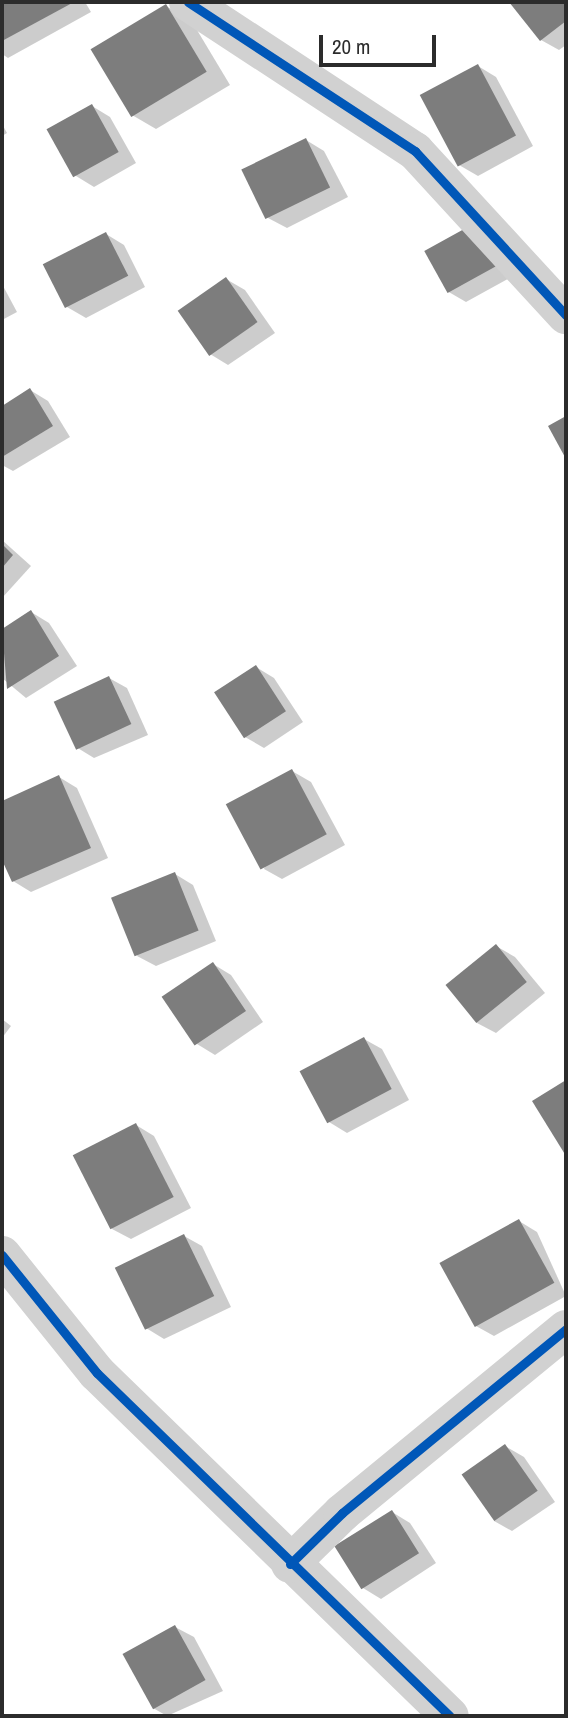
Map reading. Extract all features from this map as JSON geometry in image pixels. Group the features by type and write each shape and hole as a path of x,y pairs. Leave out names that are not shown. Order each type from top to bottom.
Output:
{"street":[{"path":"188,2 415,151 566,315"},
{"path":"2,1255 97,1373 290,1564 450,1716"},
{"path":"290,1564 342,1513 566,1329"}],"building":[{"path":"2,2 74,2 2,41"},
{"path":"509,2 566,2 566,21 540,41"},
{"path":"166,4 207,72 131,117 91,49"},
{"path":"478,64 516,136 458,167 420,95"},
{"path":"92,104 119,152 73,177 47,129"},
{"path":"306,138 330,187 265,219 241,170"},
{"path":"475,223 498,265 448,293 424,251"},
{"path":"106,232 128,276 65,308 43,264"},
{"path":"226,277 258,322 209,356 178,311"},
{"path":"30,388 53,426 2,457 2,406"},
{"path":"566,416 566,459 548,426"},
{"path":"2,544 13,555 2,568"},
{"path":"31,610 59,656 7,689 2,629"},
{"path":"256,665 286,711 244,738 214,692"},
{"path":"109,676 131,724 76,750 54,702"},
{"path":"292,769 327,834 261,870 226,804"},
{"path":"59,775 91,848 12,882 2,860 2,801"},
{"path":"175,872 199,930 135,956 111,898"},
{"path":"496,944 527,982 476,1023 445,985"},
{"path":"213,962 246,1011 195,1046 162,997"},
{"path":"364,1037 392,1089 327,1123 300,1071"},
{"path":"566,1080 566,1156 532,1101"},
{"path":"136,1123 174,1197 110,1229 73,1155"},
{"path":"519,1219 554,1283 475,1327 439,1263"},
{"path":"184,1234 214,1296 145,1330 115,1268"},
{"path":"505,1444 538,1491 494,1521 462,1474"},
{"path":"392,1510 419,1553 361,1589 334,1546"},
{"path":"175,1625 206,1680 153,1709 123,1654"}],"cycle path":[{"path":"188,2 415,151 566,315"},
{"path":"2,1255 97,1373 450,1716"},
{"path":"290,1564 342,1513 566,1329"}]}
